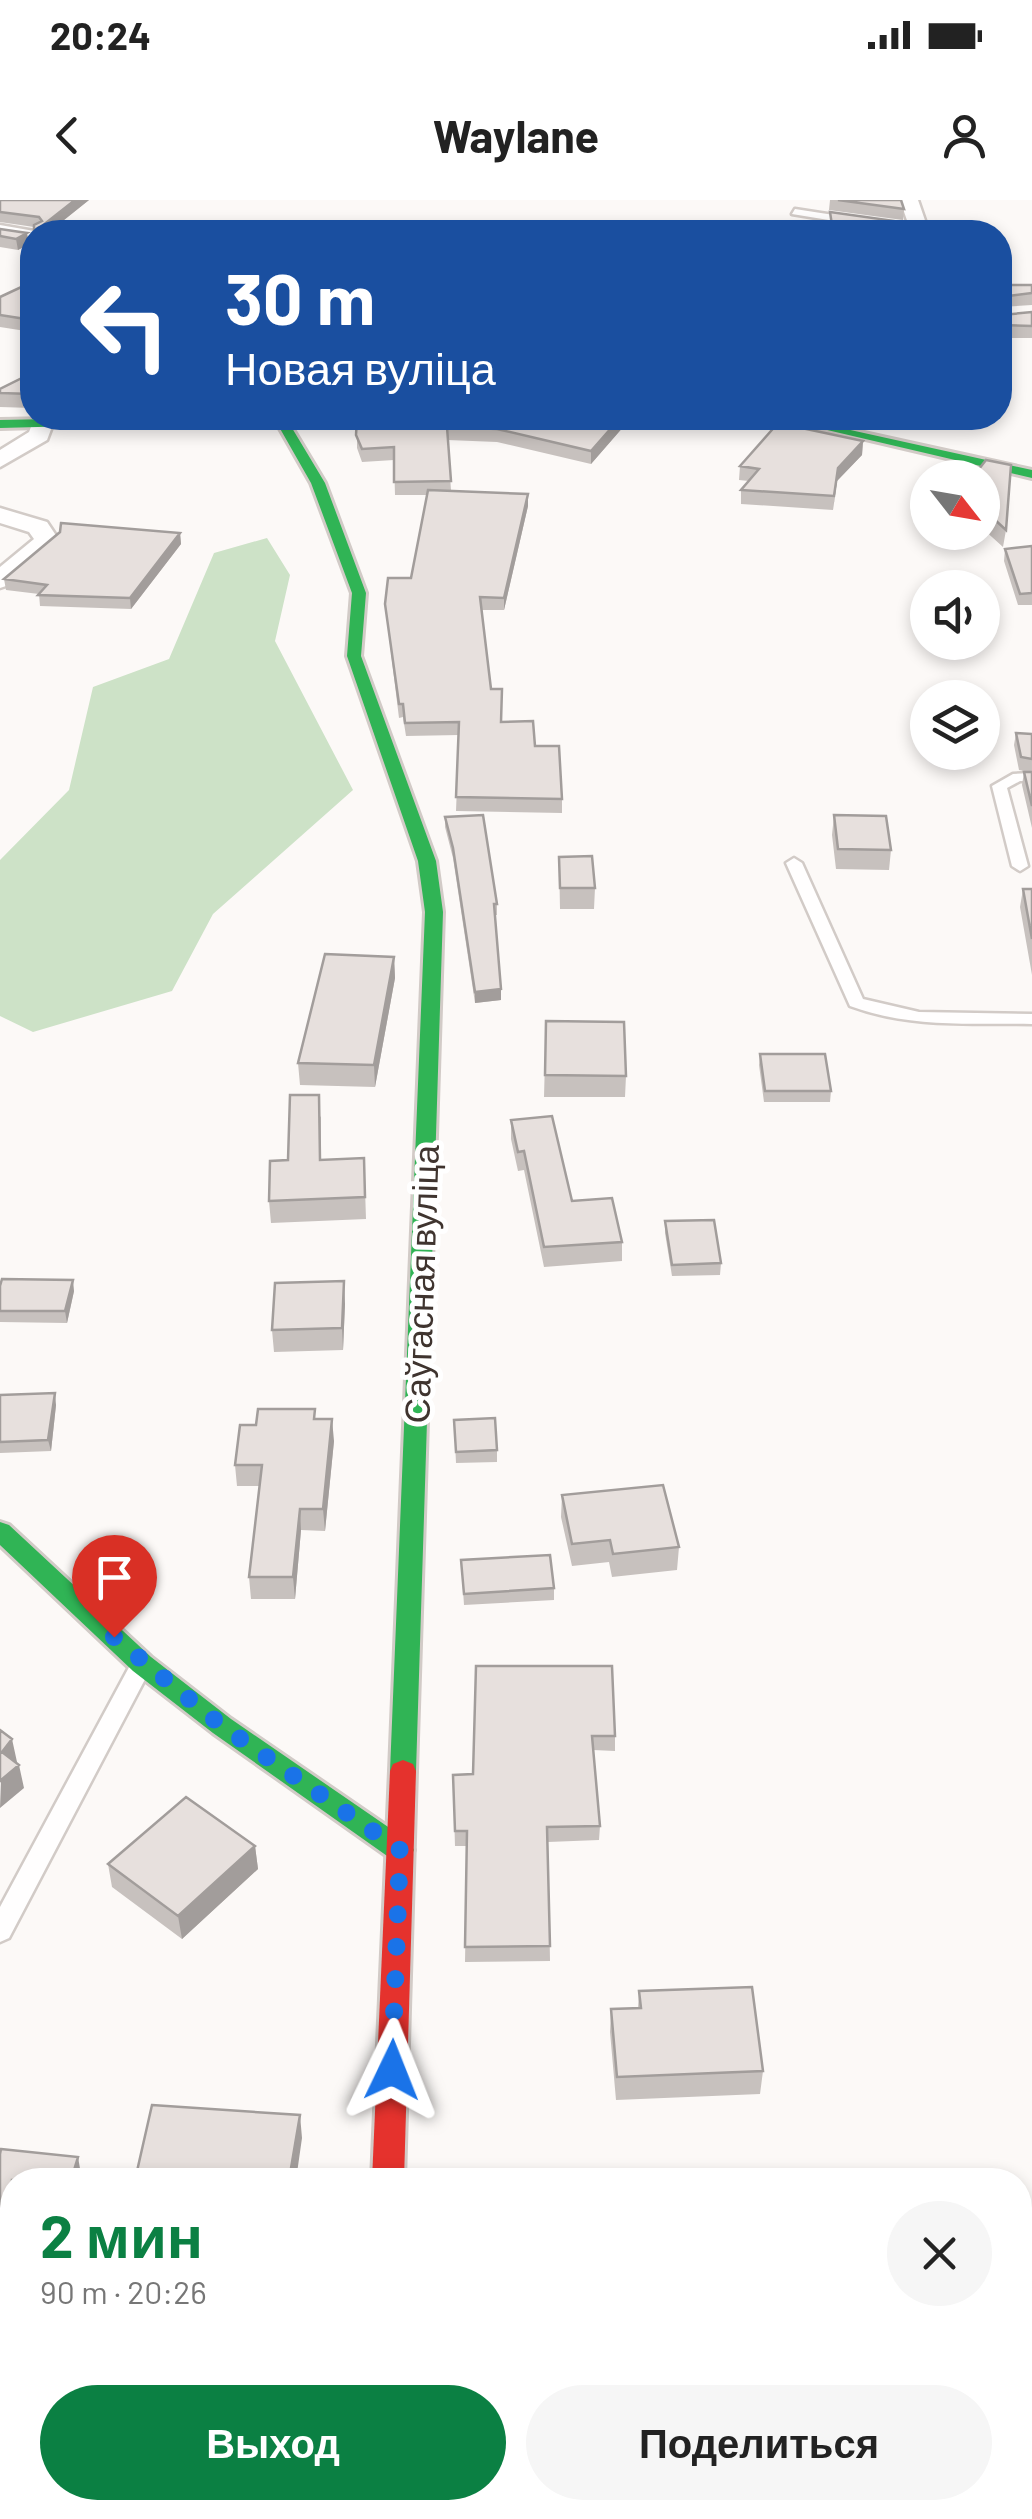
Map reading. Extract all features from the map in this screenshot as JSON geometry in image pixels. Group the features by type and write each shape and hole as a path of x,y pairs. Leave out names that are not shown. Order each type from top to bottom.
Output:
{"street":[{"path":"0,460 40,430"},
{"name":"Саўгасная вуліца","path":"287,430 318,483 358,594 354,656 427,862 434,912 388,2168"},
{"path":"836,430 1032,474"},
{"path":"0,516 38,528 47,540 0,580"},
{"path":"0,1530 142,1664 222,1726 400,1850"}],"lane":[{"path":"795,212 842,220"},
{"path":"1020,866 999,786 1018,776 1032,777"},
{"path":"794,863 856,1002 900,1015 1032,1019"},
{"path":"0,1931 142,1664"}],"green space":[{"path":"267,538 290,575 275,641 353,790 213,914 172,991 33,1032 0,1016 0,860 69,790 93,687 169,659 214,553"}],"building":[{"path":"0,200 75,200 50,220 0,212"},
{"path":"838,200 901,200 904,209"},
{"path":"830,212 887,220 831,220"},
{"path":"0,229 20,232 16,239 0,236"},
{"path":"1012,285 1032,285 1032,293 1012,296"},
{"path":"20,288 20,318 0,315 0,297"},
{"path":"1032,312 1032,326 1012,325 1012,314"},
{"path":"20,379 20,394 0,393 0,389"},
{"path":"356,430 447,430 451,481 394,482 394,447 362,449"},
{"path":"501,430 609,430 591,451"},
{"path":"772,430 811,430 863,441 838,468 834,496 741,490 759,469 740,466"},
{"path":"1000,463 1011,465 1006,530 1000,524"},
{"path":"428,490 528,494 504,598 480,597 491,689 502,689 501,722 533,721 535,746 559,746 562,799 456,797 459,722 405,723 385,604 388,578 411,578"},
{"path":"61,523 180,533 130,598 38,595 47,585 4,579 60,532"},
{"path":"1032,546 1032,593 1020,594 1005,549"},
{"path":"1016,733 1032,734 1032,759 1021,757"},
{"path":"1024,772 1032,772 1032,806"},
{"path":"483,815 497,904 501,989 475,992 445,817"},
{"path":"834,815 886,816 891,850 838,849"},
{"path":"592,856 595,888 560,888 559,857"},
{"path":"1023,889 1032,889 1032,939"},
{"path":"325,954 394,957 374,1065 298,1063"},
{"path":"546,1021 624,1022 626,1076 545,1075"},
{"path":"760,1054 825,1054 831,1091 765,1091"},
{"path":"290,1095 319,1095 320,1160 364,1158 365,1197 269,1201 270,1161 288,1160"},
{"path":"552,1116 572,1201 612,1198 622,1242 544,1247 524,1151 518,1152 511,1120"},
{"path":"714,1220 721,1263 672,1265 665,1221"},
{"path":"2,1279 73,1280 65,1311 0,1311"},
{"path":"344,1281 342,1328 272,1330 275,1283"},
{"path":"55,1393 48,1440 0,1442 0,1395"},
{"path":"258,1409 315,1409 314,1419 332,1419 323,1509 300,1509 293,1577 249,1577 262,1465 235,1465 240,1425 256,1425"},
{"path":"495,1418 497,1450 456,1452 454,1420"},
{"path":"663,1485 679,1547 613,1554 610,1540 572,1544 562,1495"},
{"path":"550,1555 554,1588 464,1594 461,1560"},
{"path":"476,1666 612,1666 615,1736 592,1736 600,1826 547,1827 550,1946 465,1947 467,1831 455,1831 453,1775 473,1774"},
{"path":"0,1730 12,1739 2,1752 19,1765 0,1781"},
{"path":"186,1797 255,1846 178,1916 108,1864"},
{"path":"752,1987 763,2071 617,2077 611,2009 641,2008 639,1991"},
{"path":"152,2105 300,2115 291,2168 138,2168"},
{"path":"1,2149 78,2157 75,2168 0,2168"}],"traffic: fast":[{"path":"0,424 20,423"},
{"path":"287,430 318,483 359,593 354,656 427,861 434,912 403,1771"},
{"path":"836,430 1032,474"},
{"path":"0,1531 142,1664 222,1726 400,1850"}],"traffic: jam":[{"path":"388,2168 403,1771"}],"route":[{"path":"114,1637 142,1664 222,1726 400,1850 392,2070"}]}
